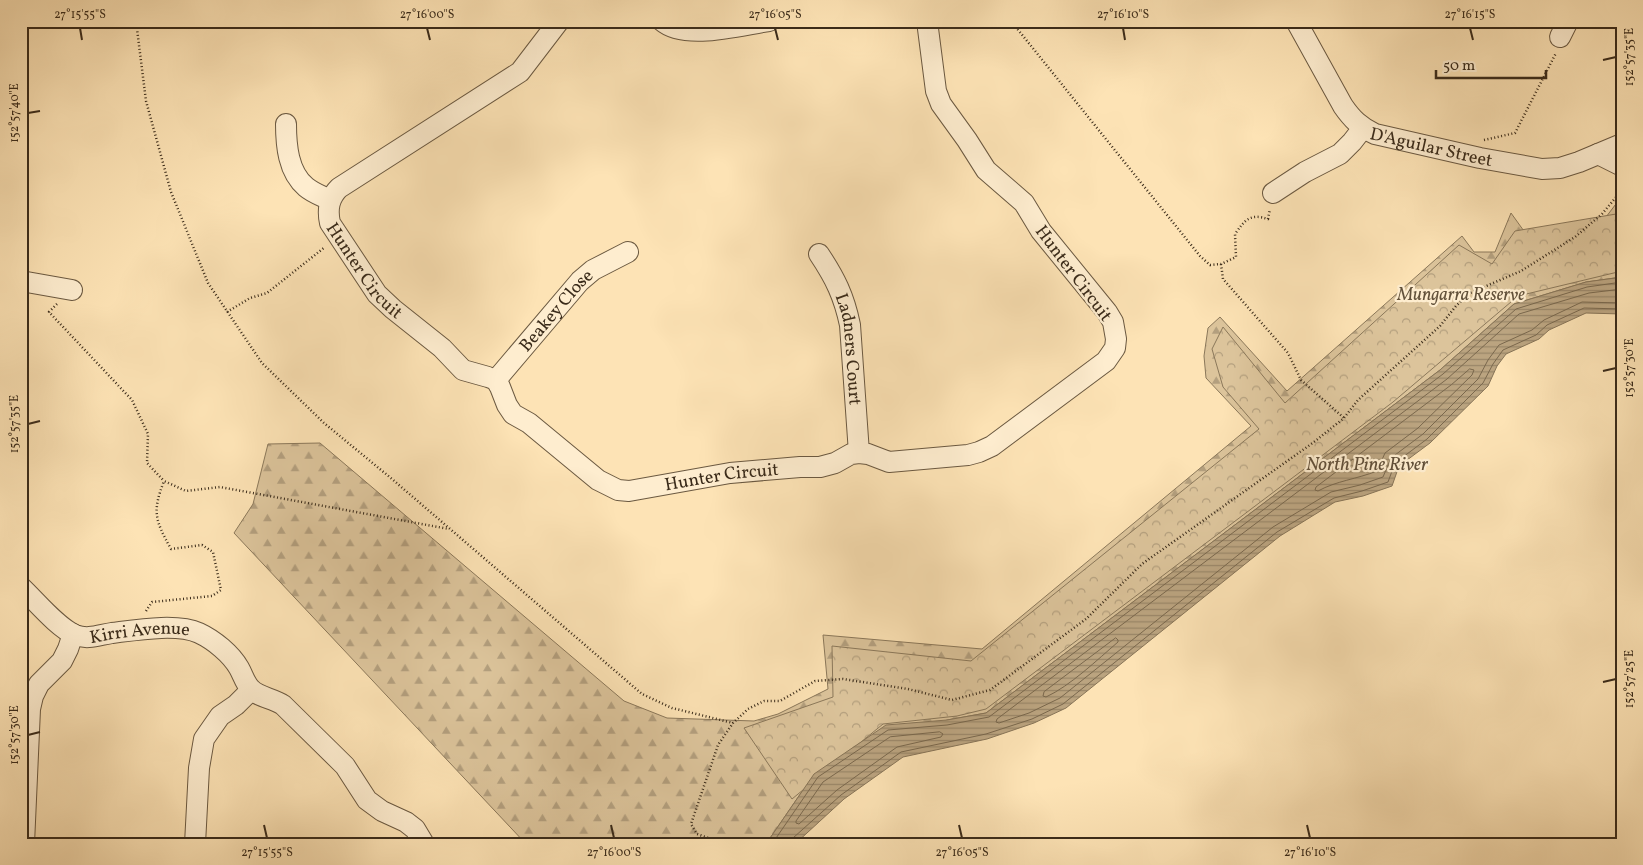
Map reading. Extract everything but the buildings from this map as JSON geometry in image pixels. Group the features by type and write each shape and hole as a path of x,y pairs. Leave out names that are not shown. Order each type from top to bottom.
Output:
{"street":[{"name":"Hunter Circuit","path":"559,21 520,72 339,188 330,200 328,214 330,223 377,294 392,309 442,348 463,370 488,376 496,380 507,406 513,414 529,423 598,480 618,490 641,490 730,473 829,466 851,454 859,453 868,454 889,462 968,455 979,452 992,446 1106,361 1115,348 1116,331 1107,312 1041,232 1024,203 986,170 941,104 936,91 926,21"},
{"path":"662,21 675,29 686,32 714,30 769,21"},
{"name":"D'Aguilar Street","path":"1296,21 1342,106 1352,119 1363,128 1387,137 1480,158 1542,169 1560,168 1622,144"},
{"path":"286,124 286,146 298,178 311,191 330,200"},
{"path":"1273,193 1305,172 1340,154 1363,128"},
{"path":"1598,154 1622,166"},
{"name":"Beakey Close","path":"496,380 580,281 600,266 628,252"},
{"name":"Ladners Court","path":"819,254 841,291 847,308 850,325 859,453"},
{"path":"21,281 72,290"},
{"name":"Kirri Avenue","path":"21,587 54,619 73,634 89,638 166,628 198,632 210,639 229,655 238,666 251,690"},
{"path":"24,844 30,709 33,696 39,684 62,661 73,634"},
{"path":"195,844 199,768 204,739 220,716 236,705 251,690 259,695 277,700 283,705 345,766 367,800 382,811 406,822 415,829 424,844"}],"path":[{"path":"136,21 146,101 171,192 208,283 262,363 324,423 642,694 672,708 733,723"},
{"path":"1011,21 1200,256 1210,265 1221,264 1236,257 1235,234 1245,220 1258,216 1268,219 1273,193"},
{"path":"1480,158 1483,140 1515,133 1555,57 1564,29"},
{"path":"715,844 714,840 697,834 691,824 718,745 733,723 748,709 764,700 780,701 815,680 843,678 908,689 952,700 990,690 1086,619 1142,564 1314,442 1344,418 1358,400 1440,326 1456,306 1470,293 1521,271 1575,237 1602,214 1622,190"},
{"path":"227,312 250,298 267,293 324,247 335,246 342,241"},
{"path":"1221,264 1223,279 1288,353 1301,380 1344,418"},
{"path":"72,290 49,312 132,400 148,434 147,463 164,481 186,491 220,487 450,529"},
{"path":"144,614 152,602 212,596 222,590 214,552 202,545 171,548 159,527 156,502 164,481"}],"green space":[{"path":"1622,196 1622,277 1586,282 1514,304 1440,370 986,713 947,720 814,774 766,844 526,844 234,533 253,504 268,444 320,443 624,701 667,718 754,721 778,714 828,689 823,635 982,649 1251,426 1206,378 1204,356 1208,328 1220,317 1287,391 1462,236 1474,252 1495,252 1511,213 1549,266 1606,217"},
{"name":"Mungarra Reserve","path":"1622,213 1622,271 1518,296 1393,402 986,709 957,716 883,724 792,799 744,728 833,697 832,646 971,661 1259,429 1223,387 1212,349 1223,327 1285,403 1459,245 1492,264 1515,231"}],"water":[{"name":"North Pine River","path":"1622,277 1622,314 1586,313 1549,330 1539,339 1506,354 1497,366 1488,386 1430,443 1399,466 1392,486 1363,496 1335,502 1280,536 1066,708 1034,723 987,739 903,757 844,799 795,844 766,844 814,774 886,725 947,720 986,713 1440,370 1514,304 1586,282"}]}
